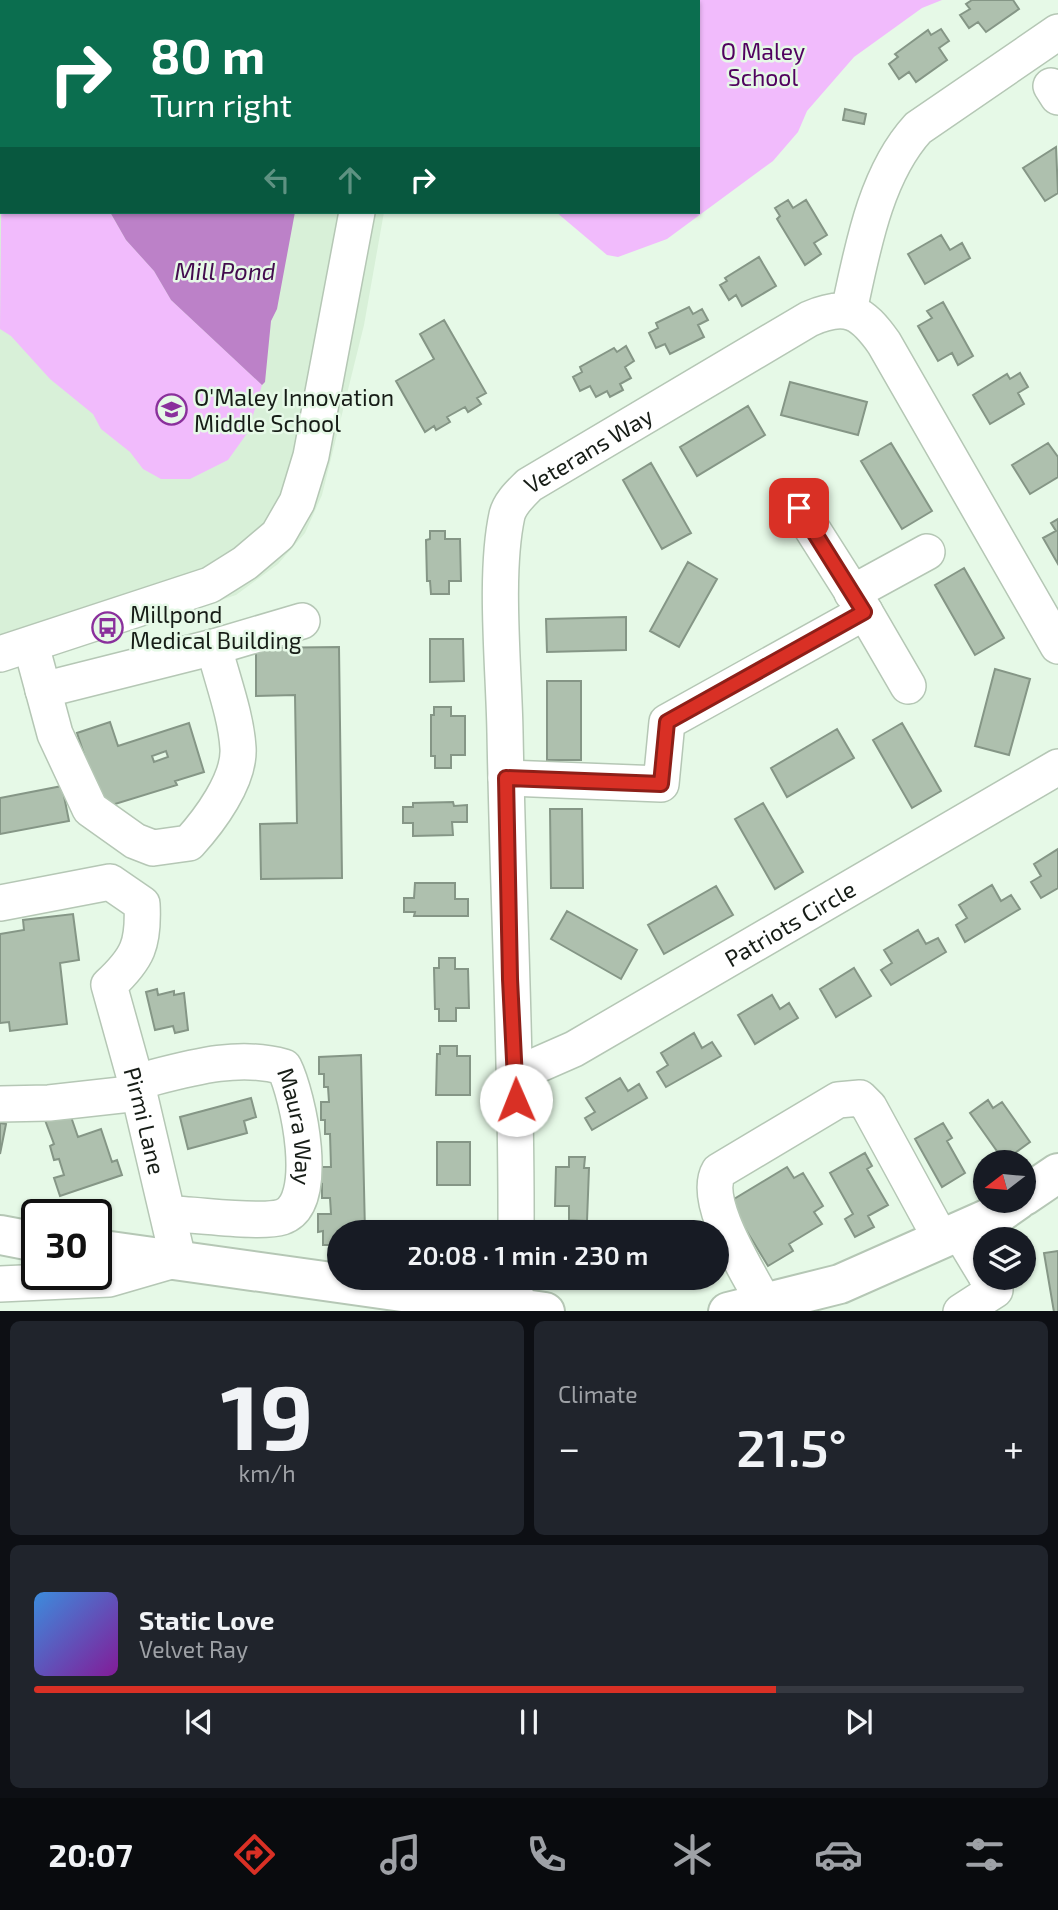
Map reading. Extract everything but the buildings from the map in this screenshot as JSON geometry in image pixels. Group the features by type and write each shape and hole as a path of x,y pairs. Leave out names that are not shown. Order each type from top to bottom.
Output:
{"main road":[{"path":"1036,1188 1058,1173"},
{"path":"762,1306 840,1284 999,1213"},
{"path":"0,1236 21,1239"},
{"path":"112,1251 525,1298"}],"street":[{"path":"1058,32 918,128 904,143 886,181 849,311 866,318 884,343 1058,646"},
{"path":"214,647 238,750 222,799 189,843 153,848 135,841 90,809 55,734 43,690 15,650 210,584 246,563 278,534 297,502 311,456 357,214"},
{"name":"Veterans Way","path":"516,1220 517,1074 510,979 503,559 507,513 516,498 529,485 809,319 825,312 849,311"},
{"path":"799,508 908,686"},
{"path":"506,778 661,784 667,722 858,602 927,552"},
{"path":"43,690 214,647 302,621"},
{"name":"Patriots Circle","path":"517,1074 573,1049 1058,767"},
{"name":"Pirmi Lane","path":"0,903 110,881 142,904 144,933 133,958 109,985 169,1214 178,1259"},
{"name":"Maura Way","path":"137,1087 236,1061 265,1062 284,1067 297,1106 304,1184 299,1205 283,1217 169,1214"},
{"path":"0,1104 49,1103 137,1087"},
{"path":"762,1306 718,1211 714,1180 719,1171 838,1101 860,1098 869,1107 950,1235 973,1261"},
{"path":"0,1284 109,1279 178,1259"},
{"path":"961,1311 996,1290"}],"shaded area":[{"name":"O'Maley Innovation Middle School","path":"0,214 384,214 364,325 322,495 305,533 278,564 236,595 0,673"}],"green space":[{"name":"O Maley School","path":"700,0 942,0 922,8 854,57 807,111 798,132 773,161 667,239 618,257 607,255 558,214 700,214"},
{"path":"1,214 111,214 126,240 154,271 171,300 262,385 248,432 228,460 190,479 161,479 143,469 130,452 101,429 93,414 50,379 11,336 0,329"}],"water":[{"name":"Mill Pond","path":"111,214 295,214 277,309 271,321 265,382 262,385 171,300 154,271 126,240"}],"place":[{"name":"O'Maley Innovation Middle School","path":"171,410"},
{"name":"Millpond Medical Building","path":"107,627"}],"route":[{"path":"516,1100 517,1074 510,979 506,778 661,784 667,722 864,612 799,508"}]}
